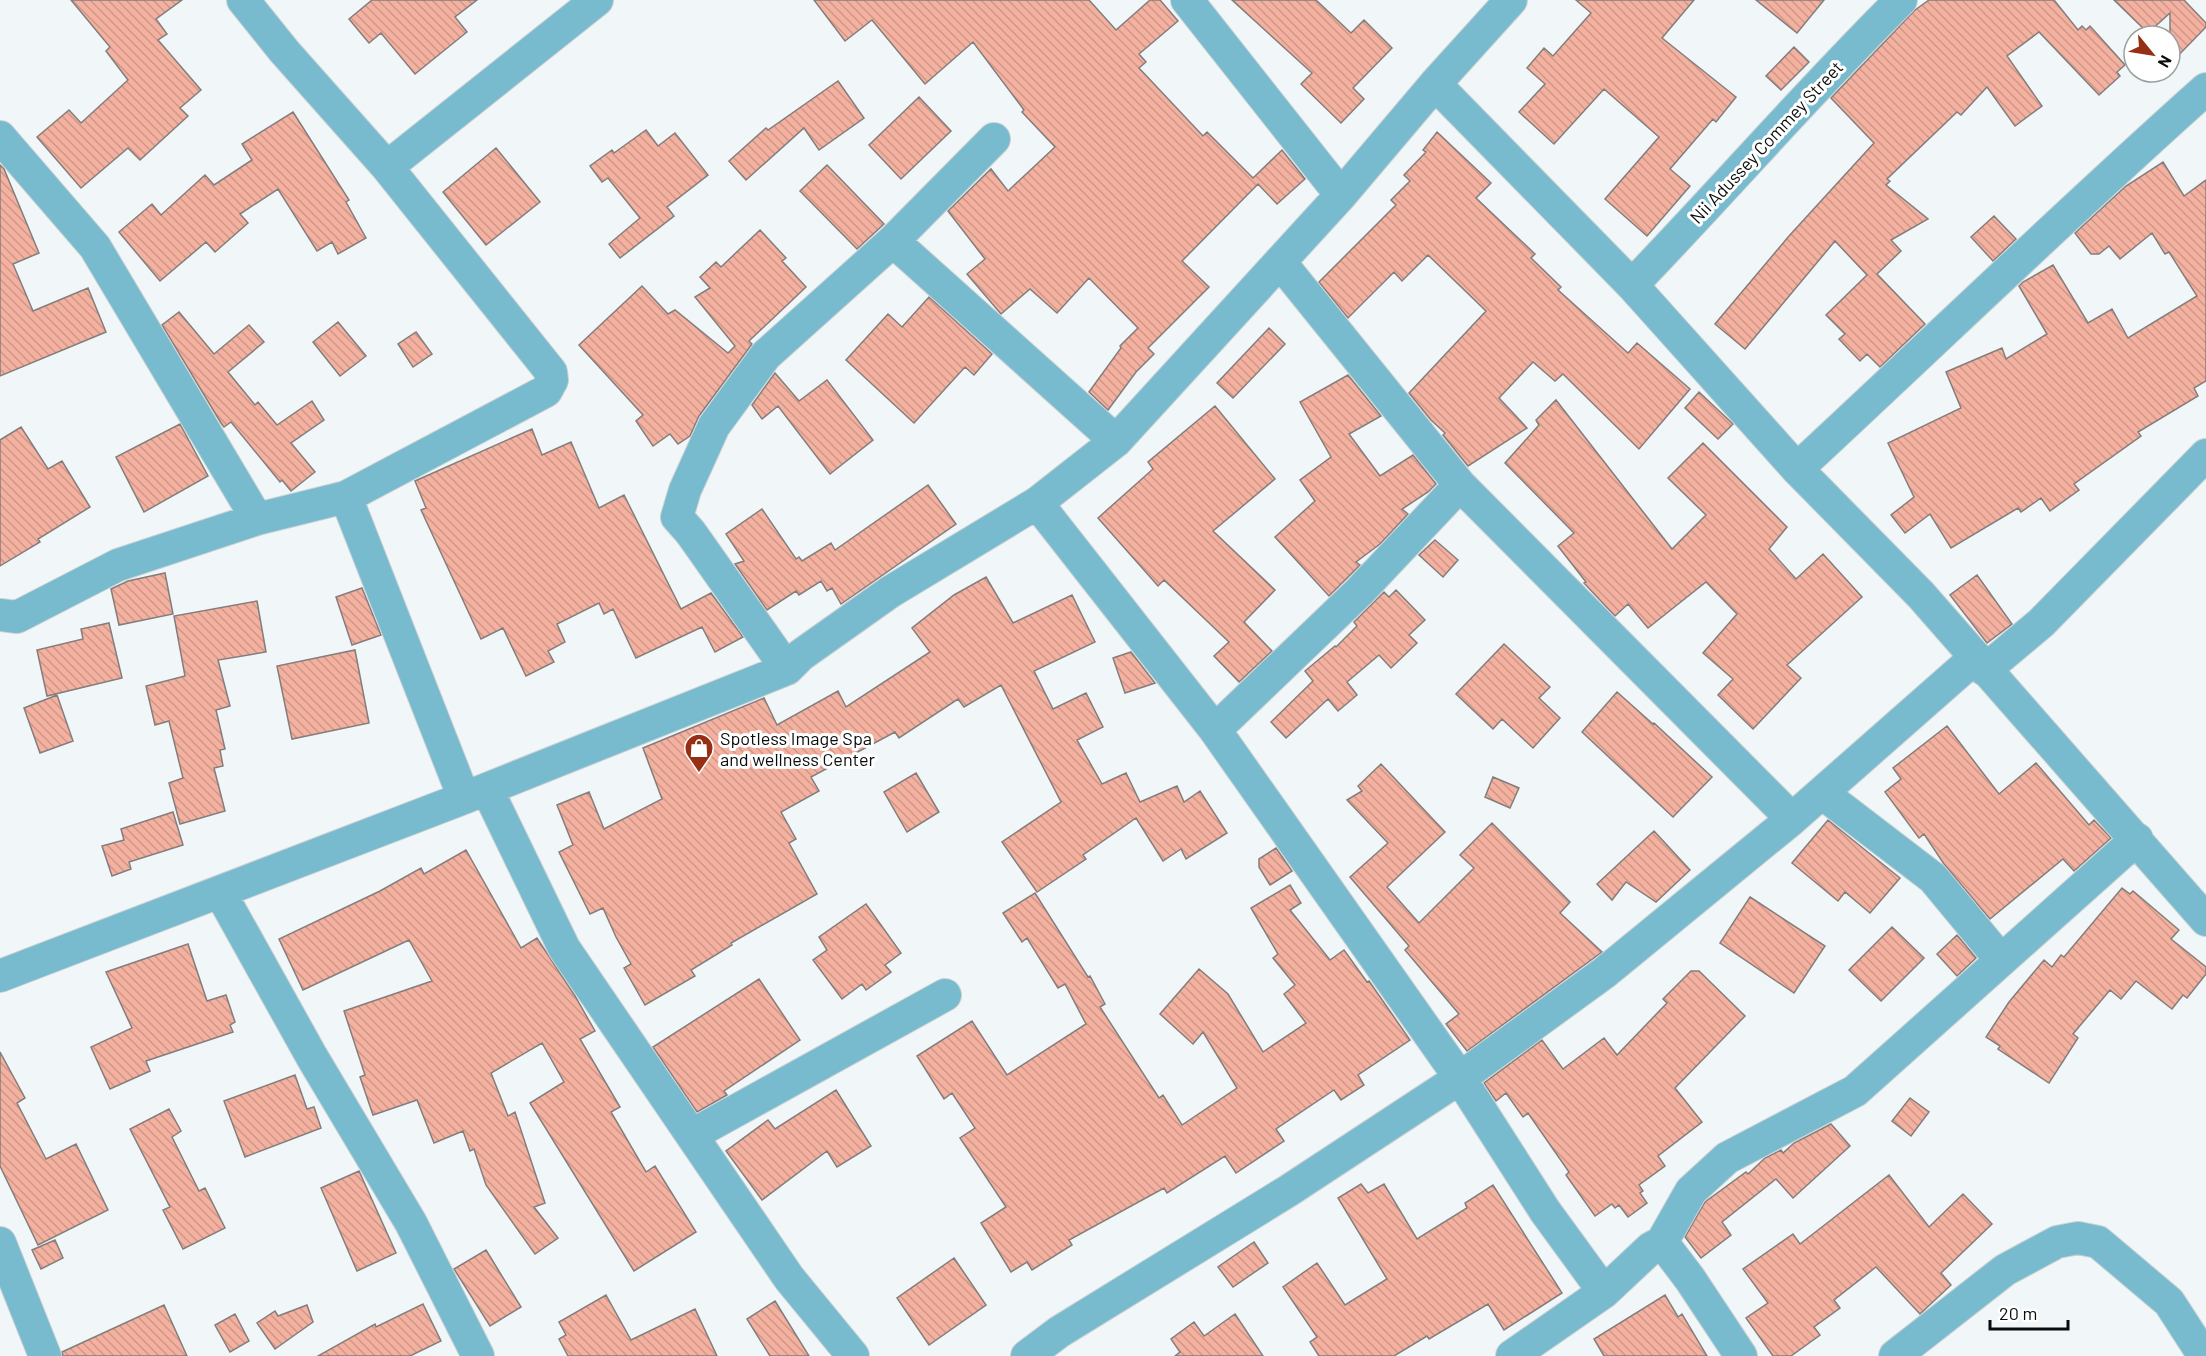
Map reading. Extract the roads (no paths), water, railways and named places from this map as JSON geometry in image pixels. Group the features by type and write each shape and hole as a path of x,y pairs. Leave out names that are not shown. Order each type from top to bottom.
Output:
{"street":[{"path":"0,615 17,617 118,565 257,519 346,497 546,391 552,380 550,372 387,167 284,51 243,0"},
{"path":"387,167 597,0"},
{"path":"1187,0 1341,195"},
{"path":"0,976 475,793 788,669 801,655 890,592 1037,503 1116,441 1341,195 1510,0"},
{"name":"Nii Adussey Commey Street","path":"1632,285 1849,52 1901,0"},
{"path":"1435,84 1632,285 1797,469 1921,595 2206,920"},
{"path":"1797,469 2118,167 2206,89"},
{"path":"0,137 95,247 257,519"},
{"path":"788,669 691,533 677,517 685,490 714,426 766,355 893,242 994,139"},
{"path":"893,242 1116,441"},
{"path":"1280,262 1460,485 1792,819"},
{"path":"1027,1356 1059,1332 1288,1191 1460,1078 1604,973 1981,664 2042,623 2206,455"},
{"path":"1215,730 1359,592 1460,485"},
{"path":"346,497 475,793 564,948 789,1278 853,1356"},
{"path":"1037,503 1215,730 1460,1078 1545,1211 1604,1292"},
{"path":"1822,793 1933,878 2001,960"},
{"path":"1512,1356 1604,1292 1651,1248 1662,1242 1691,1191 1727,1158 1855,1090 2137,839"},
{"path":"220,892 312,1057 411,1223 478,1356"},
{"path":"692,1135 945,995"},
{"path":"1895,1356 2005,1270 2057,1242 2078,1238 2098,1242 2169,1302 2204,1356"},
{"path":"1662,1242 1690,1279 1741,1356"},
{"path":"0,1243 45,1356"}],"place":[{"name":"Spotless Image Spa and wellness Center","path":"699,774"}]}
